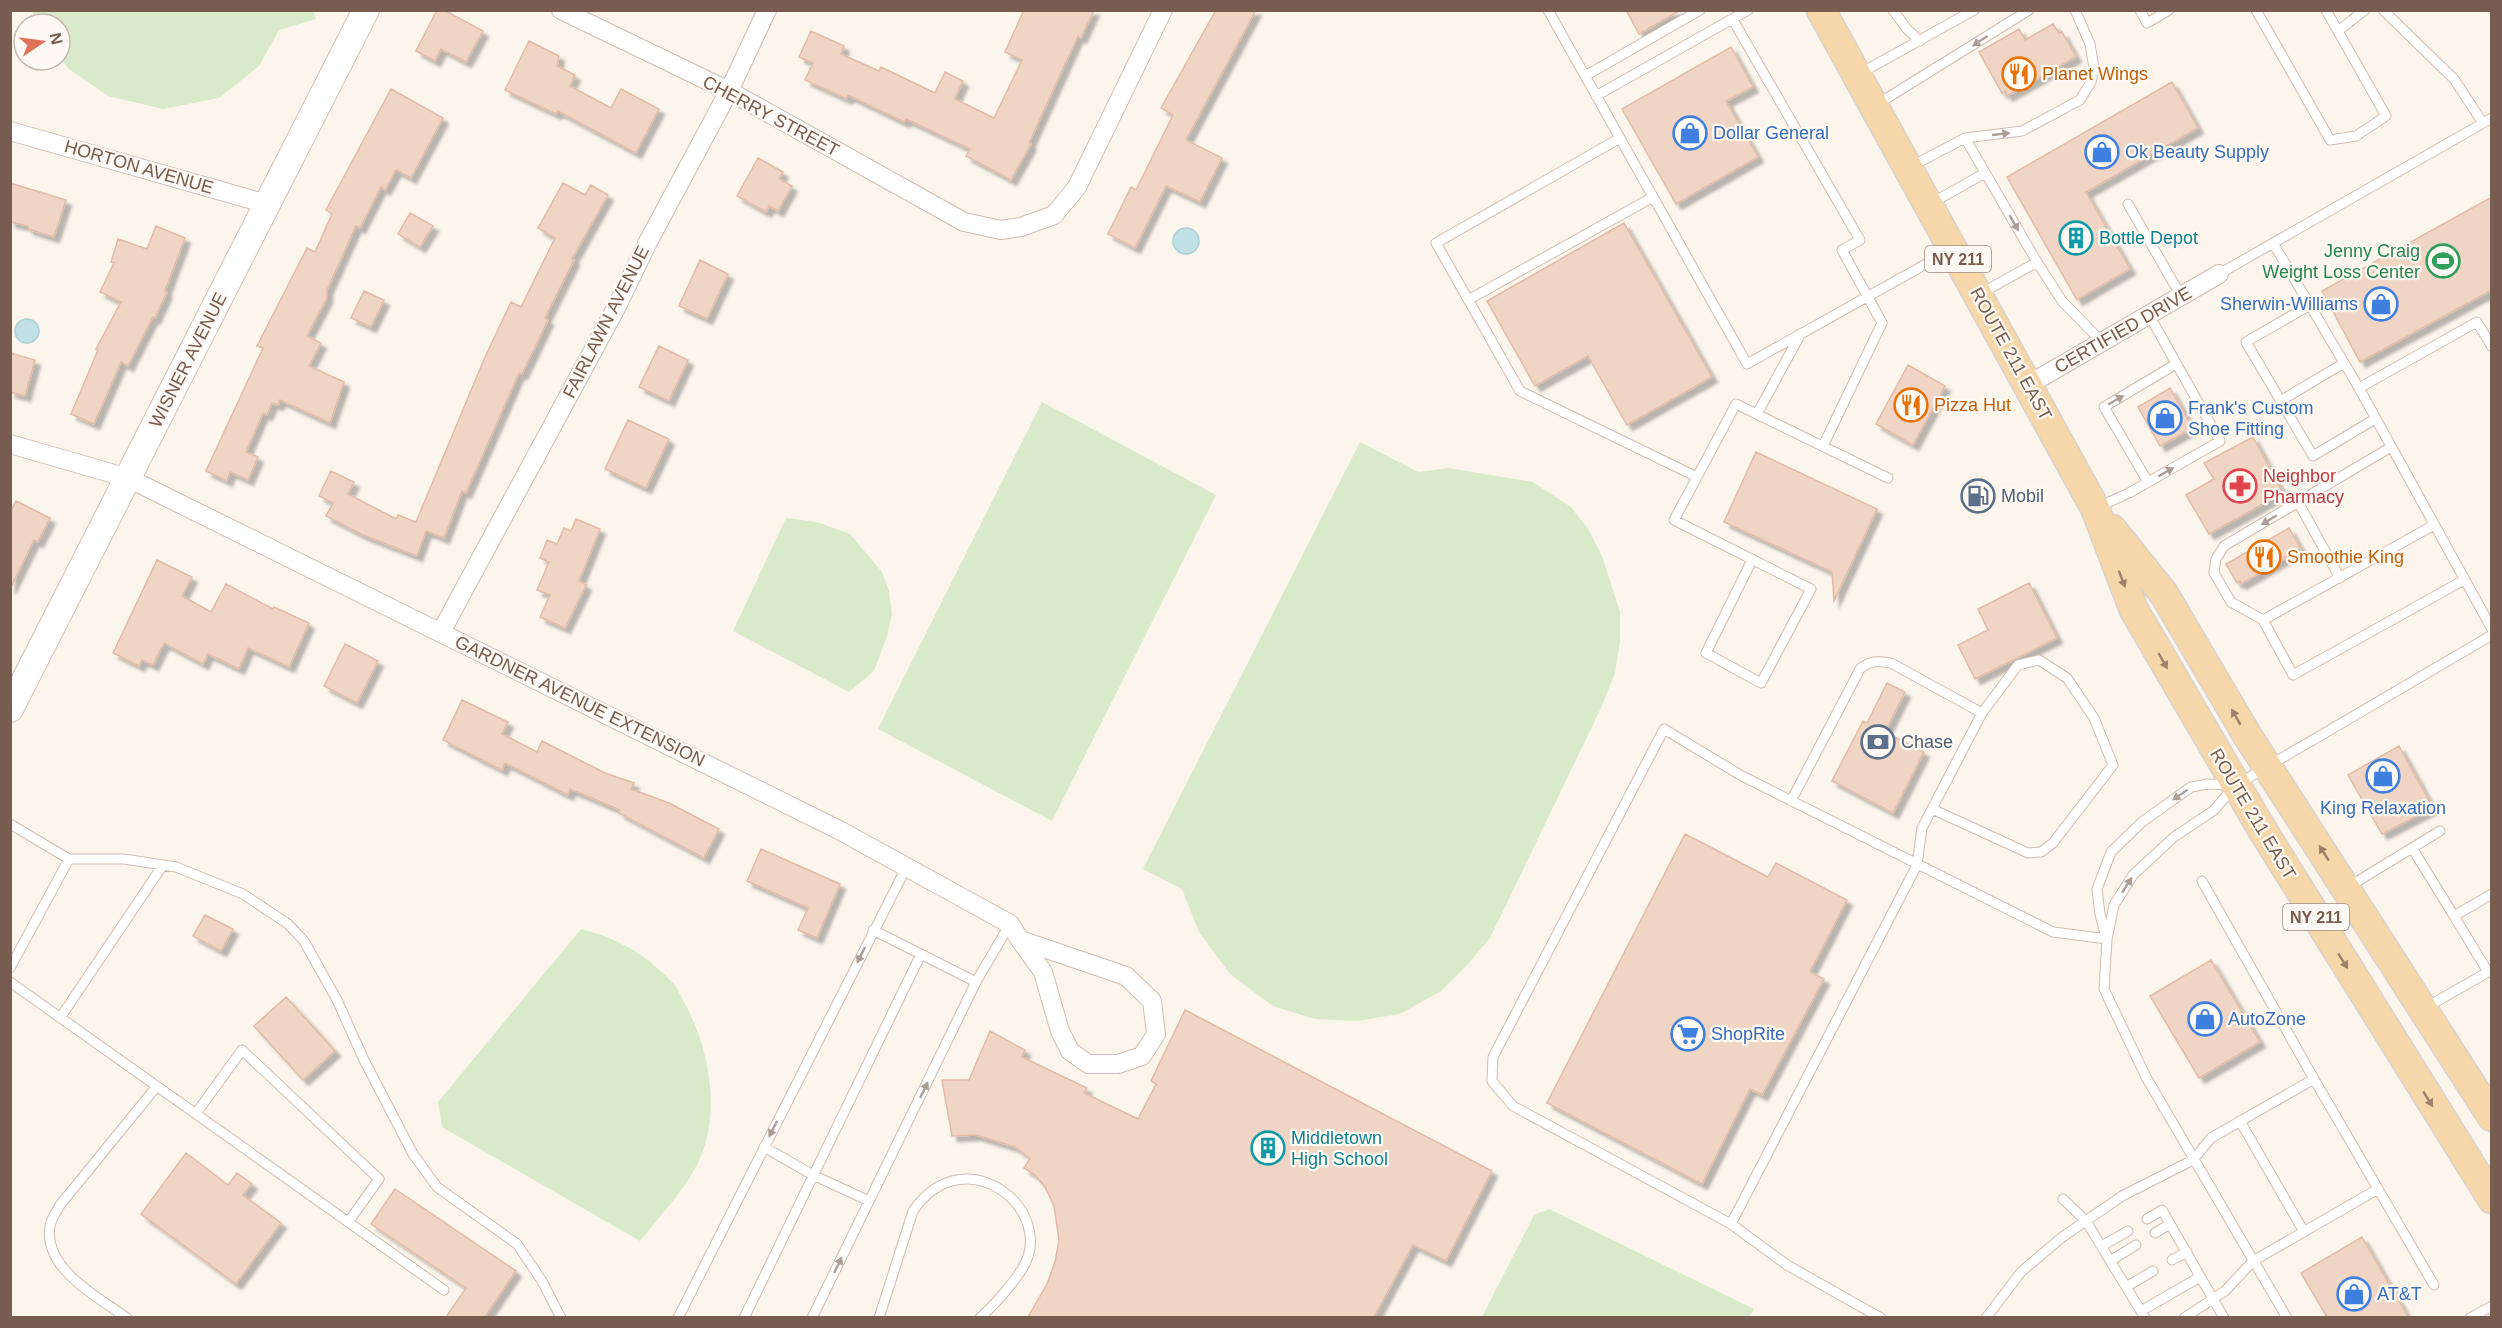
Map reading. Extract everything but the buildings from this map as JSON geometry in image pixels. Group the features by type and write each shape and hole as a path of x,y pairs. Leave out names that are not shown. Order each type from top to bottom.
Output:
{"main road":[{"name":"ROUTE 211 EAST","path":"1821,10 2095,508 2134,610 2236,785 2397,1049 2492,1199"},
{"name":"ROUTE 211 EAST","path":"2095,508 2164,594 2267,766 2492,1117"}],"street":[{"name":"WISNER AVENUE","path":"10,709 366,10"},
{"name":"CHERRY STREET","path":"561,10 729,91 964,222 1001,230 1022,227 1054,215 1077,187 1163,10"},
{"name":"FAIRLAWN AVENUE","path":"441,632 610,319 649,240 729,91 767,10"},
{"name":"HORTON AVENUE","path":"10,131 267,204"},
{"name":"CERTIFIED DRIVE","path":"2028,385 2219,274"},
{"name":"GARDNER AVENUE EXTENSION","path":"10,444 128,478 907,866 1010,924 1020,940 1043,972 1060,1031 1070,1051 1088,1064 1118,1064 1142,1056 1156,1034 1152,1001 1125,975 1020,940"}],"lane":[{"path":"1548,10 1747,364 1953,249"},
{"path":"1585,76 1700,10"},
{"path":"1596,96 1748,10"},
{"path":"1893,10 1906,29 1920,40"},
{"path":"1857,75 1974,10"},
{"path":"1874,106 2029,10"},
{"path":"1908,168 1965,138 2022,131 2080,100 2086,94 2094,68 2093,54 2075,10"},
{"path":"2140,10 2147,23 2169,10"},
{"path":"2256,10 2330,140 2356,136 2386,117 2326,10"},
{"path":"2338,31 2365,10"},
{"path":"2219,274 2487,121 2454,79 2384,10"},
{"path":"1733,20 1860,240 1842,250 1882,323 1823,446"},
{"path":"1620,138 1436,243 1520,391 1697,477"},
{"path":"1965,138 2062,301 2102,342"},
{"path":"1928,205 1985,173"},
{"path":"1468,300 1653,196"},
{"path":"2128,204 2181,296"},
{"path":"2273,243 2359,388 2492,629"},
{"path":"1978,295 2037,262"},
{"path":"2310,305 2246,342 2313,456 2375,419"},
{"path":"2095,508 2148,482 2220,441 2149,315"},
{"path":"2359,388 2477,322 2492,347"},
{"path":"1757,414 1800,335"},
{"path":"2282,400 2344,363"},
{"path":"2148,482 2104,407 2176,364"},
{"path":"1752,560 1706,653 1761,684 1811,589 1674,520 1736,404 1888,478"},
{"path":"2391,447 2224,546 2216,559 2214,573 2231,602 2263,620 2293,675 2464,580"},
{"path":"2298,502 2340,578"},
{"path":"2263,620 2434,525"},
{"path":"2286,1317 2146,1077 2104,989 2107,939 2114,905 2133,875 2174,837 2214,811 2236,785 2492,634"},
{"path":"1791,801 1860,669 1866,664 1876,660 1891,663 1982,712"},
{"path":"1731,1224 1917,865 1922,828 1932,808 1982,712 2018,665 2039,660 2067,678 2094,718 2113,765 2053,843 2041,852 2028,853 1932,808"},
{"path":"1881,1317 1787,1265 1731,1224 1513,1106 1492,1081 1493,1057 1664,729 1742,776 2053,932 2107,939"},
{"path":"2107,939 2100,914 2097,889 2110,852 2142,822 2191,787 2207,784 2236,785"},
{"path":"10,824 69,859 124,859 176,867 243,894 288,924 304,941 338,1000 364,1060 413,1154 436,1187 516,1244 542,1281 561,1317"},
{"path":"2346,888 2440,831"},
{"path":"2412,848 2490,973 2423,1009"},
{"path":"10,968 69,859"},
{"path":"60,1018 163,865"},
{"path":"678,1317 907,866"},
{"path":"2202,881 2313,1079 2434,1285"},
{"path":"2454,916 2492,894"},
{"path":"812,1317 976,982 1010,924"},
{"path":"873,930 976,982"},
{"path":"744,1317 921,954"},
{"path":"10,982 197,1112 444,1290"},
{"path":"197,1112 242,1050 379,1179 350,1221"},
{"path":"1986,1317 2021,1272 2061,1238 2122,1196 2193,1160 2211,1138 2313,1079"},
{"path":"127,1317 73,1279 60,1266 52,1245 50,1226 60,1205 157,1086"},
{"path":"2240,1121 2304,1232"},
{"path":"764,1147 813,1175 869,1201"},
{"path":"879,1317 913,1210 932,1190 957,1179 971,1179 985,1181 1009,1195 1021,1211 1028,1230 1027,1256 1023,1269 980,1317"},
{"path":"2184,1317 2225,1291 2253,1261 2378,1189"},
{"path":"2063,1199 2086,1221 2143,1314 2200,1277"},
{"path":"2147,1219 2162,1210 2224,1317"},
{"path":"2155,1233 2170,1224"},
{"path":"2102,1246 2128,1231"},
{"path":"2110,1261 2136,1245"},
{"path":"2172,1260 2187,1252"},
{"path":"2126,1287 2153,1271"},
{"path":"2470,1317 2492,1305"}],"green space":[{"path":"313,10 316,19 279,30 259,66 219,98 163,109 108,96 72,71 72,12 32,11"},
{"path":"1042,402 1216,495 1052,821 878,729"},
{"path":"1360,442 1418,472 1448,468 1533,482 1571,507 1588,529 1602,556 1620,612 1620,642 1615,673 1601,708 1490,938 1441,991 1400,1014 1357,1021 1315,1019 1273,1006 1230,974 1199,932 1182,889 1143,869"},
{"path":"786,518 817,522 850,534 882,572 889,591 892,614 887,636 874,671 849,692 733,631"},
{"path":"581,929 607,937 630,948 673,983 699,1035 708,1073 710,1113 703,1151 684,1186 640,1241 442,1127 438,1102"},
{"path":"1549,1209 1754,1309 1750,1317 1482,1317 1534,1215"}],"water":[{"path":"1186,228 1195,232 1199,241 1195,250 1186,254 1177,250 1173,241 1177,232"},
{"path":"27,319 32,320 38,326 38,336 32,342 27,343 22,342 16,336 15,331 16,326 22,320"}],"place":[{"name":"Planet Wings","path":"2019,74"},
{"name":"Dollar General","path":"1690,133"},
{"name":"Ok Beauty Supply","path":"2102,152"},
{"name":"Bottle Depot","path":"2076,238"},
{"name":"Jenny Craig Weight Loss Center","path":"2443,261"},
{"name":"Sherwin-Williams","path":"2381,304"},
{"name":"Pizza Hut","path":"1911,405"},
{"name":"Frank's Custom Shoe Fitting","path":"2165,418"},
{"name":"Neighbor Pharmacy","path":"2240,486"},
{"name":"Mobil","path":"1978,496"},
{"name":"Smoothie King","path":"2264,557"},
{"name":"Chase","path":"1878,742"},
{"name":"King Relaxation","path":"2383,776"},
{"name":"AutoZone","path":"2205,1019"},
{"name":"ShopRite","path":"1688,1034"},
{"name":"Middletown High School","path":"1268,1148"},
{"name":"AT&T","path":"2354,1294"}]}
